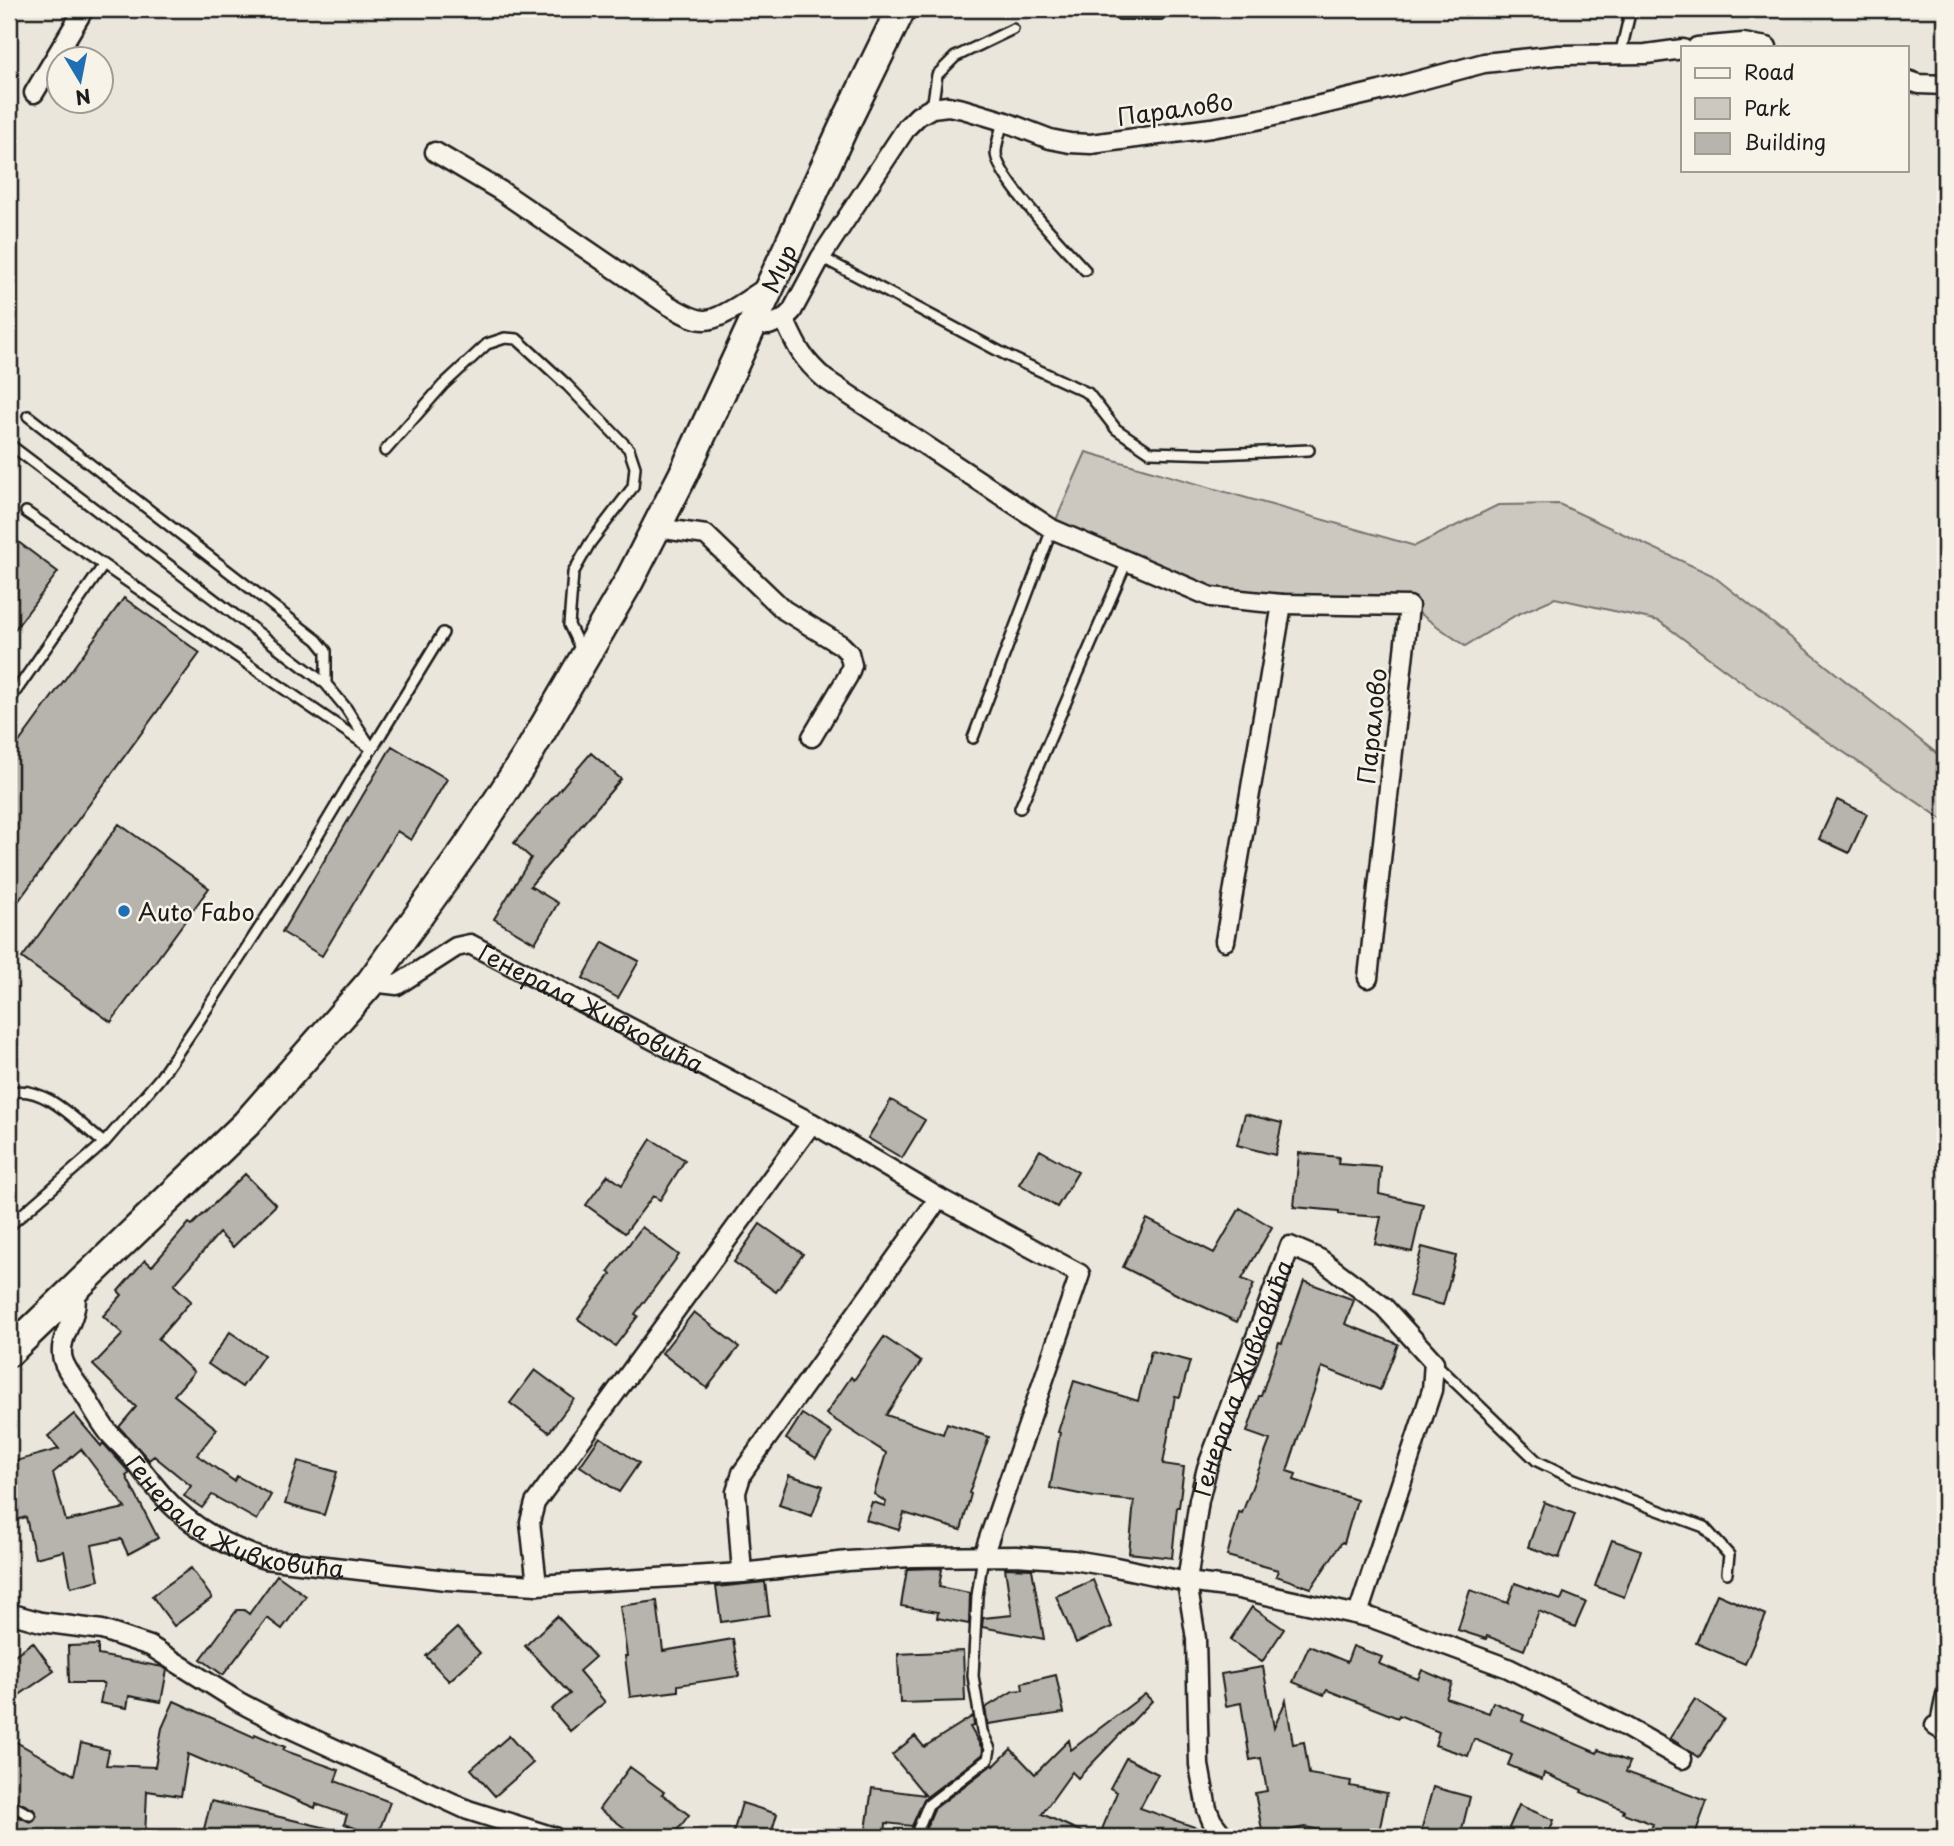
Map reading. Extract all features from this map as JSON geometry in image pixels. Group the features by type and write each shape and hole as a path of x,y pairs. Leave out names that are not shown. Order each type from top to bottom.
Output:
{"main road":[{"name":"Мур","path":"585,658 657,528 844,125 901,9"},
{"path":"9,1352 246,1124 371,982 486,820 585,658"}],"street":[{"path":"34,93 84,9"},
{"path":"1708,46 1742,43 1761,46"},
{"name":"Паралово","path":"932,108 955,107 1050,139 1091,144 1252,121 1484,64 1558,55 1646,54 1681,49"},
{"path":"1909,81 1919,84 1945,85"},
{"path":"752,324 769,325 784,319 792,311 821,257 907,127 918,116 932,108"},
{"path":"435,152 501,191 668,305 696,319 706,321 723,315 770,285"},
{"name":"Паралово","path":"784,319 800,354 825,379 1052,529 1211,597 1282,604 1409,606 1368,978"},
{"path":"657,528 706,535 784,610 841,645 849,653 852,665 848,676 812,737"},
{"path":"1225,941 1282,604"},
{"name":"Генерала Живковића","path":"371,982 397,985 456,947 470,944 812,1123 939,1198 1080,1274 983,1556"},
{"path":"537,1585 530,1522 535,1503 812,1123"},
{"path":"742,1573 736,1492 742,1473 939,1198"},
{"name":"Генерала Живковића","path":"1224,1837 1207,1809 1199,1765 1196,1639 1186,1582 1196,1512 1207,1468 1290,1246 1320,1259 1384,1307 1434,1362"},
{"name":"Генерала Живковића","path":"74,1288 76,1309 62,1353 68,1370 108,1431 167,1500 201,1528 246,1553 275,1561 446,1580 537,1585 742,1573 911,1557 1016,1556 1073,1560 1186,1582 1234,1588 1358,1614 1508,1668 1622,1725 1682,1759"},
{"path":"1358,1614 1433,1390 1434,1362"},
{"path":"9,1613 41,1622 102,1630 150,1646 239,1702 285,1726 468,1810 554,1837"}],"lane":[{"path":"1105,9 1120,14 1161,14"},
{"path":"1619,55 1631,9"},
{"path":"932,108 937,75 956,57 1013,29"},
{"path":"1003,121 996,155 1003,170 1026,204 1085,270"},
{"path":"821,257 1008,356 1088,393 1116,429 1150,452 1217,454 1309,450"},
{"path":"385,451 443,385 487,344 505,338 517,339 610,428 629,449 635,467 635,479 633,487 590,542 573,573 569,625 585,658"},
{"path":"28,416 317,640 326,651 326,684"},
{"path":"9,444 326,684 346,708 372,749"},
{"path":"26,512 372,749"},
{"path":"973,738 1052,529"},
{"path":"1020,808 1127,561"},
{"path":"9,701 103,566"},
{"path":"9,1226 104,1143 176,1056 304,859 443,633"},
{"path":"9,1093 27,1091 41,1095 67,1112 104,1143"},
{"path":"1434,1362 1537,1461 1574,1479 1704,1527 1729,1555 1727,1573"},
{"name":"Генерала Живковића","path":"919,1837 918,1829 928,1805 988,1759 990,1749 982,1731 973,1676 977,1596 983,1556"},
{"path":"1940,1729 1942,1692 1945,1686"},
{"path":"9,1804 30,1815"}],"green space":[{"path":"1086,452 1415,546 1498,505 1559,504 1712,575 1945,760 1945,821 1758,694 1659,621 1555,598 1516,615 1465,646 1409,606 1211,597 1052,529"}],"building":[{"path":"9,535 58,572 9,637"},
{"path":"124,598 200,653 9,914 9,756"},
{"path":"392,746 447,779 411,840 397,831 322,956 282,932"},
{"path":"591,753 621,779 530,886 558,903 535,943 494,919 531,858 514,843"},
{"path":"1837,800 1867,814 1849,853 1819,839"},
{"name":"Auto Fabo","path":"119,824 209,888 111,1022 22,958"},
{"path":"603,942 639,961 618,998 583,978"},
{"path":"891,1100 925,1120 902,1158 868,1138"},
{"path":"1245,1114 1282,1123 1275,1155 1237,1145"},
{"path":"651,1139 685,1160 660,1200 653,1196 625,1233 586,1205 608,1175 622,1185"},
{"path":"1040,1150 1078,1172 1057,1207 1019,1184"},
{"path":"1299,1153 1339,1157 1338,1164 1381,1167 1379,1194 1423,1204 1412,1252 1375,1244 1381,1217 1294,1207"},
{"path":"245,1174 276,1205 233,1247 219,1233 174,1285 191,1301 158,1339 194,1372 174,1395 217,1429 197,1455 234,1481 237,1476 271,1495 257,1520 212,1495 202,1508 184,1496 191,1486 154,1456 149,1460 119,1427 136,1407 93,1365 123,1334 103,1316 122,1295 118,1291 145,1260 152,1266 189,1223 192,1225"},
{"path":"1240,1208 1272,1227 1242,1279 1254,1284 1237,1322 1123,1267 1147,1219 1214,1253"},
{"path":"760,1224 803,1254 776,1292 734,1262"},
{"path":"642,1227 679,1255 615,1346 578,1319 611,1274 608,1272"},
{"path":"1422,1247 1456,1256 1443,1305 1409,1296"},
{"path":"1304,1281 1354,1300 1345,1324 1398,1344 1380,1390 1322,1367 1287,1471 1296,1474 1294,1480 1357,1500 1344,1543 1342,1542 1311,1588 1276,1576 1278,1570 1227,1556 1239,1512 1242,1513 1270,1440 1247,1432"},
{"path":"694,1312 739,1347 707,1388 662,1353"},
{"path":"230,1332 264,1355 242,1387 208,1364"},
{"path":"884,1337 921,1362 886,1415 943,1434 947,1423 989,1437 969,1493 971,1494 961,1530 904,1513 899,1530 866,1520 872,1502 885,1506 886,1502 874,1494 886,1453 826,1414 851,1377 854,1380"},
{"path":"1151,1351 1190,1361 1180,1397 1175,1396 1163,1464 1184,1467 1172,1558 1129,1553 1134,1501 1094,1497 1050,1488 1060,1433 1058,1432 1074,1381 1138,1401"},
{"path":"535,1370 574,1399 549,1432 510,1403"},
{"path":"74,1414 101,1446 103,1443 130,1473 126,1476 158,1538 128,1554 121,1539 92,1545 99,1580 71,1587 64,1551 35,1558 26,1517 16,1520 9,1493 9,1463 59,1449 48,1436","holes":["81,1449 125,1508 66,1521 53,1473"]},
{"path":"802,1414 832,1433 816,1458 786,1439"},
{"path":"600,1437 639,1463 619,1492 580,1466"},
{"path":"298,1461 337,1472 324,1515 285,1504"},
{"path":"789,1475 823,1486 812,1516 779,1505"},
{"path":"1544,1502 1575,1514 1559,1558 1528,1547"},
{"path":"1612,1540 1641,1550 1624,1597 1595,1586"},
{"path":"191,1568 212,1598 174,1626 152,1596"},
{"path":"1005,1568 1032,1569 1044,1639 982,1627 983,1618 1012,1615"},
{"path":"907,1569 942,1569 939,1587 970,1593 969,1624 937,1618 938,1612 901,1606"},
{"path":"277,1575 306,1596 282,1629 267,1618 223,1675 201,1659 237,1610 244,1610 249,1614"},
{"path":"1093,1580 1112,1627 1076,1643 1056,1596"},
{"path":"765,1582 769,1615 721,1622 716,1587"},
{"path":"1515,1583 1561,1600 1564,1593 1586,1602 1575,1627 1539,1611 1524,1650 1487,1636 1486,1639 1458,1630 1470,1590 1508,1603"},
{"path":"1717,1594 1766,1615 1745,1664 1696,1643"},
{"path":"657,1601 663,1651 733,1639 739,1676 678,1685 678,1691 630,1697 620,1606"},
{"path":"1252,1607 1284,1629 1262,1662 1230,1640"},
{"path":"557,1616 595,1657 579,1671 605,1702 570,1731 551,1709 570,1694 525,1646"},
{"path":"457,1628 480,1653 449,1681 426,1656"},
{"path":"33,1642 54,1671 9,1702 9,1659"},
{"path":"98,1645 98,1655 167,1670 161,1702 129,1696 127,1708 100,1703 104,1683 69,1683 68,1646"},
{"path":"1309,1646 1347,1662 1353,1646 1382,1657 1379,1664 1418,1679 1422,1670 1452,1683 1446,1698 1489,1713 1493,1702 1524,1715 1522,1721 1597,1753 1599,1750 1630,1762 1626,1772 1707,1801 1694,1837 1648,1837 1653,1824 1623,1813 1624,1810 1544,1773 1542,1779 1508,1765 1512,1755 1474,1739 1468,1756 1435,1745 1439,1732 1327,1690 1324,1695 1293,1682"},
{"path":"963,1651 965,1701 900,1703 898,1654"},
{"path":"1263,1667 1274,1728 1286,1700 1293,1744 1304,1742 1309,1774 1351,1781 1350,1786 1387,1793 1378,1837 1357,1837 1305,1827 1263,1835 1255,1793 1267,1791 1261,1758 1250,1760 1241,1703 1226,1706 1221,1674"},
{"path":"1056,1675 1064,1713 988,1724 985,1708 1013,1691 1023,1690 1022,1683"},
{"path":"1145,1694 1152,1701 1078,1778 1072,1772 1042,1814 1093,1837 935,1837 925,1830 934,1809 993,1764 994,1766 1011,1749 1035,1774 1069,1740 1071,1750"},
{"path":"1695,1699 1724,1719 1699,1757 1670,1738"},
{"path":"174,1701 254,1737 255,1734 285,1747 283,1750 339,1770 335,1781 390,1802 377,1836 344,1824 347,1815 316,1804 315,1808 188,1754 181,1796 147,1791 145,1837 9,1837 9,1812 30,1822 37,1815 33,1809 9,1797 9,1738 74,1775 81,1743 109,1750 106,1765 155,1767 162,1728"},
{"path":"973,1716 974,1726 970,1727 983,1750 982,1755 924,1799 912,1826 886,1823 885,1837 865,1837 872,1788 925,1795 892,1755 915,1736 924,1747"},
{"path":"509,1736 533,1763 495,1796 471,1769"},
{"path":"1126,1758 1158,1774 1140,1808 1206,1831 1210,1837 1099,1837 1117,1792 1110,1788"},
{"path":"630,1767 689,1815 672,1837 637,1837 599,1809"},
{"path":"1433,1787 1470,1797 1460,1837 1421,1831"},
{"path":"211,1801 336,1830 336,1837 202,1837"},
{"path":"742,1803 777,1814 770,1837 732,1837"},
{"path":"1519,1805 1554,1820 1547,1837 1505,1837"}],"place":[{"name":"Auto Fabo","path":"124,911"}]}
